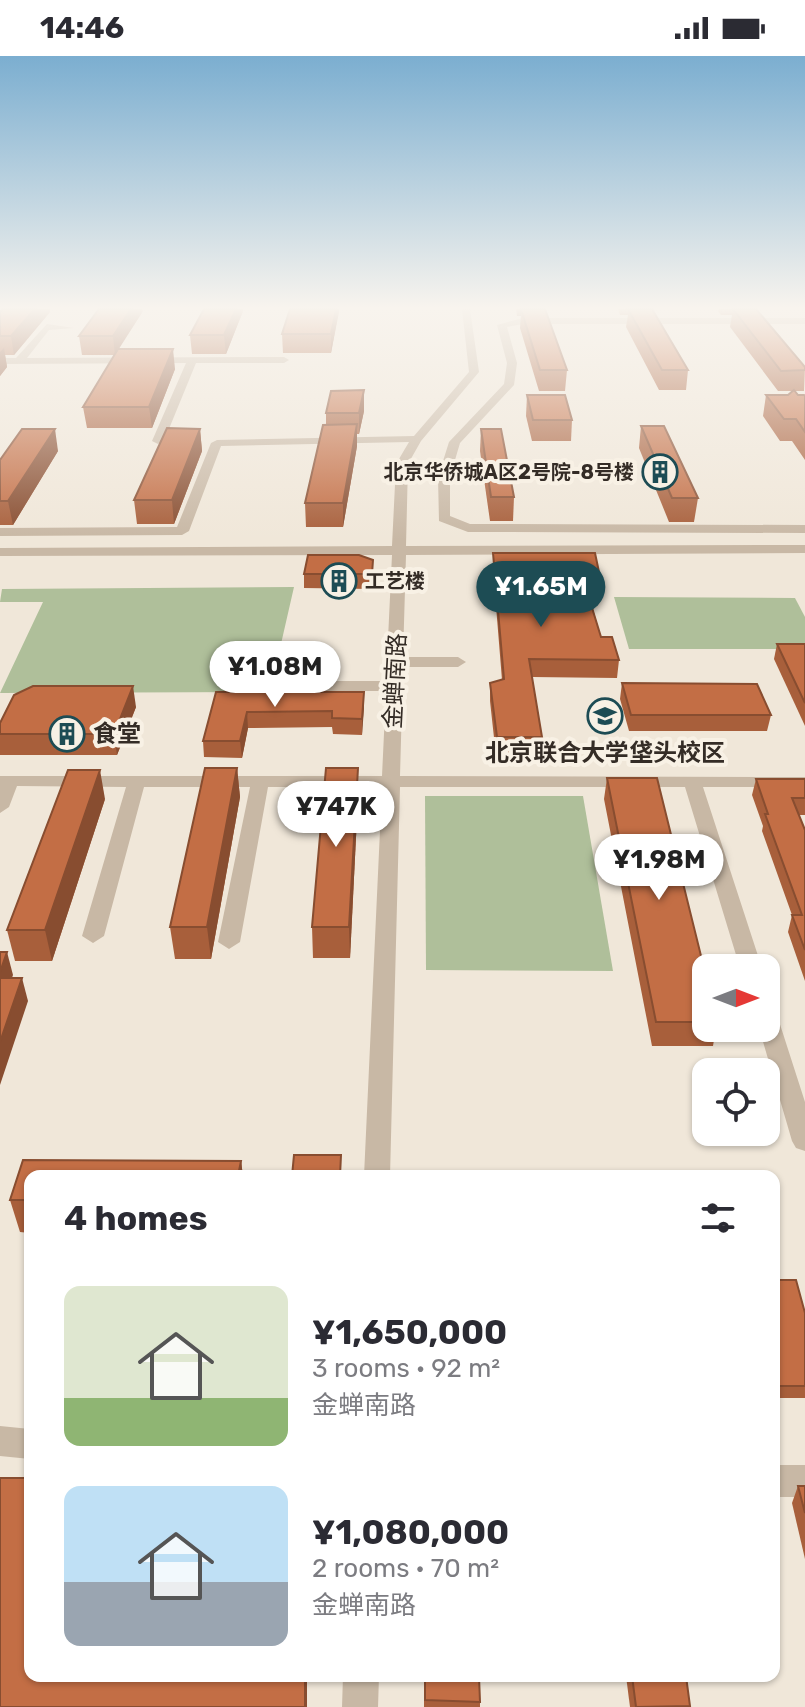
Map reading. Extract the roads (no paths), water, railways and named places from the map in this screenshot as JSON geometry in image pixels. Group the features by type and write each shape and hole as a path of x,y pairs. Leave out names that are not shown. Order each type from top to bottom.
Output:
{"street":[{"path":"158,441 181,386"},
{"name":"金蝉南路","path":"377,1170 402,464 415,439 465,386"},
{"path":"508,386 455,442 444,477 444,518 468,528 805,529"},
{"path":"477,437 489,420 482,414"},
{"path":"0,532 182,531 217,443 415,439"},
{"path":"0,552 805,549"},
{"path":"395,662 458,662"},
{"path":"322,686 394,686"},
{"path":"0,807 5,781 805,782"},
{"path":"93,936 137,781"},
{"path":"229,942 260,781"},
{"path":"692,782 747,954"},
{"path":"779,1042 794,1072 805,1141"},
{"path":"0,1441 24,1443"},
{"path":"780,1481 805,1481"},
{"path":"360,1707 361,1682"}],"place":[{"name":"北京华侨城A区2号院-8号楼","path":"660,472"},
{"name":"工艺楼","path":"339,581"},
{"name":"北京联合大学垡头校区","path":"605,716"},
{"name":"食堂","path":"67,734"}]}
